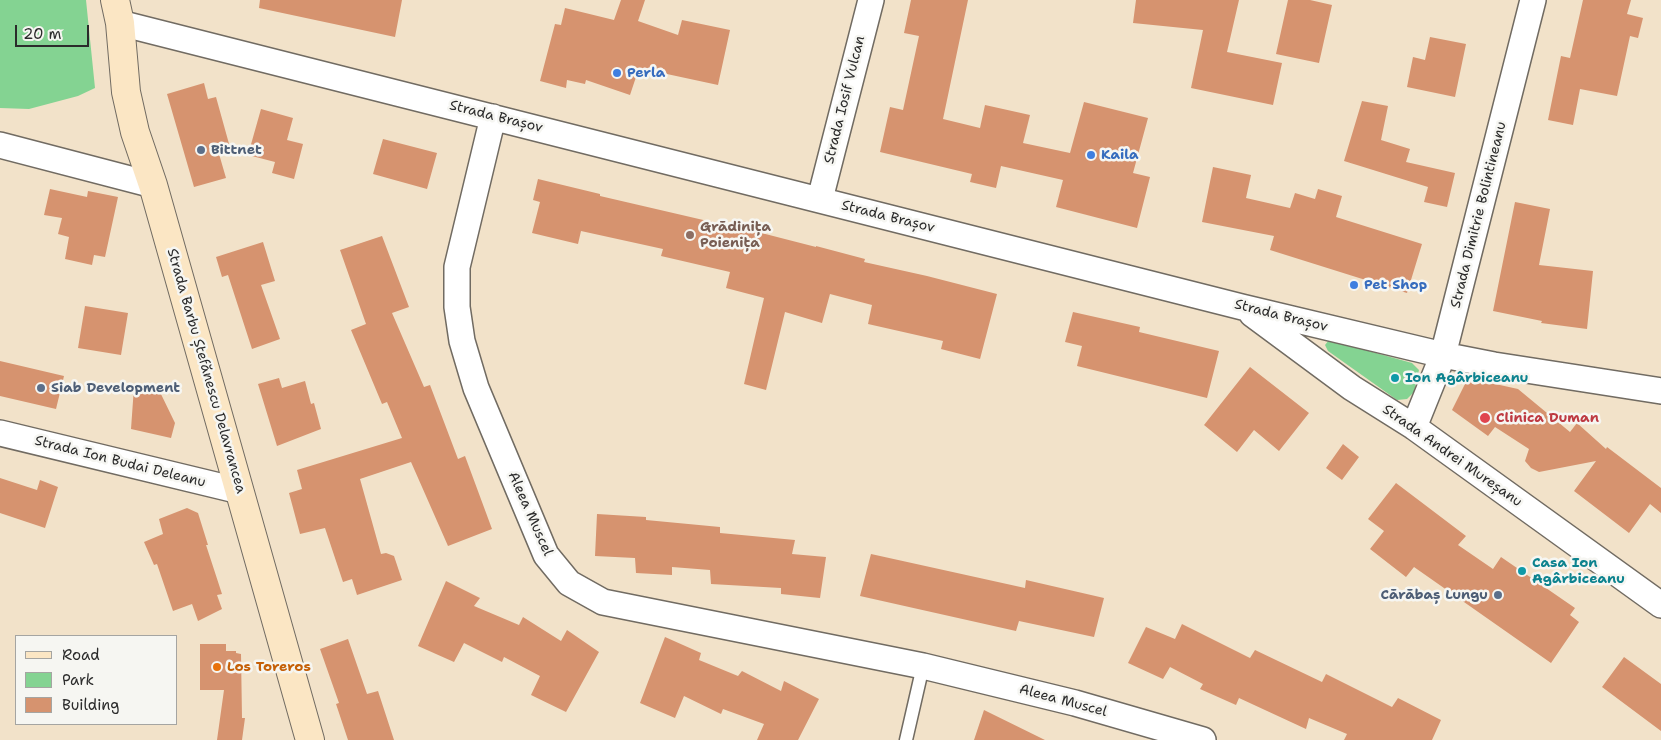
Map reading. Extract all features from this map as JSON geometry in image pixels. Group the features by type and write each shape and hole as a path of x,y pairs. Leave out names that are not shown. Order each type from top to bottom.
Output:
{"main road":[{"name":"Strada Barbu Ștefănescu Delavrancea","path":"117,12 126,92 135,132 153,185 310,740"}],"street":[{"name":"Strada Iosif Vulcan","path":"820,199 871,0"},
{"name":"Strada Dimitrie Bolintineanu","path":"1414,427 1443,355 1534,0"},
{"name":"Strada Brașov","path":"117,12 494,117 1242,307 1443,355 1494,365 1661,391"},
{"name":"Aleea Muscel","path":"494,117 457,266 457,307 462,340 476,388 546,555 570,583 603,602 923,666 1075,703 1203,740"},
{"path":"0,145 153,185"},
{"name":"Strada Andrei Mureșanu","path":"1242,307 1352,388 1414,427 1661,605"},
{"name":"Strada Ion Budai Deleanu","path":"0,432 240,491"}],"lane":[{"path":"906,740 923,666"}],"green space":[{"path":"0,0 86,0 95,88 78,96 29,109 0,108"},
{"path":"1329,340 1412,363 1419,370 1414,392 1407,399 1397,400 1328,351 1325,345"}],"building":[{"path":"260,0 402,0 395,37 259,8"},
{"path":"621,0 645,0 638,21 678,35 682,20 730,30 718,85 639,68 630,95 586,80 585,84 567,80 566,88 540,81 555,24 561,25 565,8 614,20"},
{"path":"911,0 968,0 943,119 980,128 985,105 1030,115 1023,143 1070,153 1084,102 1148,118 1133,173 1150,177 1137,228 1056,207 1063,180 1001,166 996,188 970,182 972,174 880,152 890,107 903,110 919,36 904,33"},
{"path":"1136,0 1239,0 1227,52 1282,63 1273,105 1191,88 1203,30 1133,23"},
{"path":"1288,0 1310,0 1332,5 1319,63 1276,54"},
{"path":"1583,0 1631,0 1627,14 1643,18 1638,38 1630,36 1617,96 1580,89 1573,125 1548,120 1561,56 1570,58"},
{"path":"1430,37 1466,44 1455,97 1407,87 1413,57 1425,60"},
{"path":"204,83 208,99 216,97 231,151 217,147 226,178 194,187 167,94"},
{"path":"1362,101 1388,106 1381,140 1410,149 1406,162 1455,173 1447,207 1424,202 1428,187 1344,161"},
{"path":"261,109 293,118 287,140 303,144 294,179 272,173 275,162 248,155"},
{"path":"383,139 437,153 427,189 373,174"},
{"path":"1213,167 1251,175 1246,198 1290,208 1295,193 1315,199 1318,189 1342,196 1336,217 1422,244 1407,293 1270,250 1274,236 1202,222"},
{"path":"538,179 600,194 600,196 816,246 865,259 864,262 997,294 980,359 941,349 943,341 868,324 872,305 830,294 822,323 785,312 766,390 744,384 764,298 726,288 730,272 661,256 663,249 581,231 578,244 532,233 540,202 533,200"},
{"path":"50,189 87,197 88,191 118,197 105,257 94,255 92,265 65,259 69,237 58,234 62,218 44,215"},
{"path":"1515,202 1550,209 1539,265 1593,271 1587,329 1541,323 1542,321 1493,311"},
{"path":"382,236 409,307 392,313 424,387 430,385 458,459 465,456 492,529 448,546 411,462 360,479 381,554 386,553 394,556 402,580 357,595 352,579 343,582 325,528 300,534 289,493 302,489 297,470 402,438 387,402 382,404 351,330 366,324 340,250"},
{"path":"263,242 275,281 261,285 280,339 252,349 228,275 222,277 216,257"},
{"path":"85,306 128,313 121,355 78,348"},
{"path":"1073,312 1140,327 1139,332 1219,351 1207,398 1077,366 1082,346 1065,342"},
{"path":"0,361 64,376 56,409 0,396"},
{"path":"1250,367 1309,413 1279,451 1254,430 1237,452 1204,425"},
{"path":"279,378 282,388 305,381 311,404 314,403 321,429 277,446 258,384"},
{"path":"1468,378 1518,389 1570,432 1577,423 1606,449 1607,447 1661,488 1661,513 1650,504 1629,533 1574,491 1596,461 1539,472 1531,468 1525,461 1529,449 1495,427 1488,436 1452,410"},
{"path":"134,387 159,390 175,423 171,438 131,429"},
{"path":"1343,444 1359,457 1342,480 1326,468"},
{"path":"0,478 37,490 40,480 58,487 45,528 0,513"},
{"path":"1396,483 1466,536 1458,545 1493,569 1501,557 1575,608 1570,615 1579,622 1551,663 1414,567 1406,577 1370,549 1384,531 1368,519"},
{"path":"187,508 198,513 222,594 217,595 222,609 198,621 192,604 173,611 157,564 154,565 144,542 163,534 159,519"},
{"path":"597,514 646,517 646,520 720,527 720,533 795,540 792,554 826,557 820,598 781,594 781,588 711,584 710,570 672,567 672,575 636,573 635,558 595,556"},
{"path":"871,554 1025,588 1026,580 1104,598 1094,637 1019,621 1016,631 860,596"},
{"path":"446,581 480,598 474,606 519,625 523,617 561,641 567,630 599,652 566,712 531,695 540,676 504,657 502,662 464,643 454,662 418,646"},
{"path":"1182,624 1250,658 1255,650 1322,682 1326,674 1392,707 1398,698 1441,720 1432,740 1344,740 1347,734 1309,718 1306,729 1239,698 1236,705 1200,689 1203,684 1170,667 1163,679 1128,663 1146,627 1175,639"},
{"path":"665,637 701,653 699,660 738,676 742,671 781,691 784,681 819,699 798,740 757,740 764,724 723,709 721,714 684,696 675,718 640,703"},
{"path":"348,639 367,694 378,691 394,740 348,740 336,704 339,703 320,649"},
{"path":"200,644 226,644 226,651 236,651 236,653 241,654 242,718 245,718 242,740 217,740 224,690 200,690"},
{"path":"1624,657 1661,684 1661,731 1602,687"},
{"path":"984,710 1045,740 974,740"}],"place":[{"name":"Perla","path":"617,73"},
{"name":"Bittnet","path":"201,150"},
{"name":"Kaila","path":"1091,155"},
{"name":"Grădinița Poienița","path":"690,235"},
{"name":"Pet Shop","path":"1354,285"},
{"name":"Ion Agârbiceanu","path":"1395,378"},
{"name":"Siab Development","path":"41,388"},
{"name":"Clinica Duman","path":"1485,418"},
{"name":"Casa Ion Agârbiceanu","path":"1522,571"},
{"name":"Cărăbaș Lungu","path":"1498,595"},
{"name":"Los Toreros","path":"217,667"}]}
